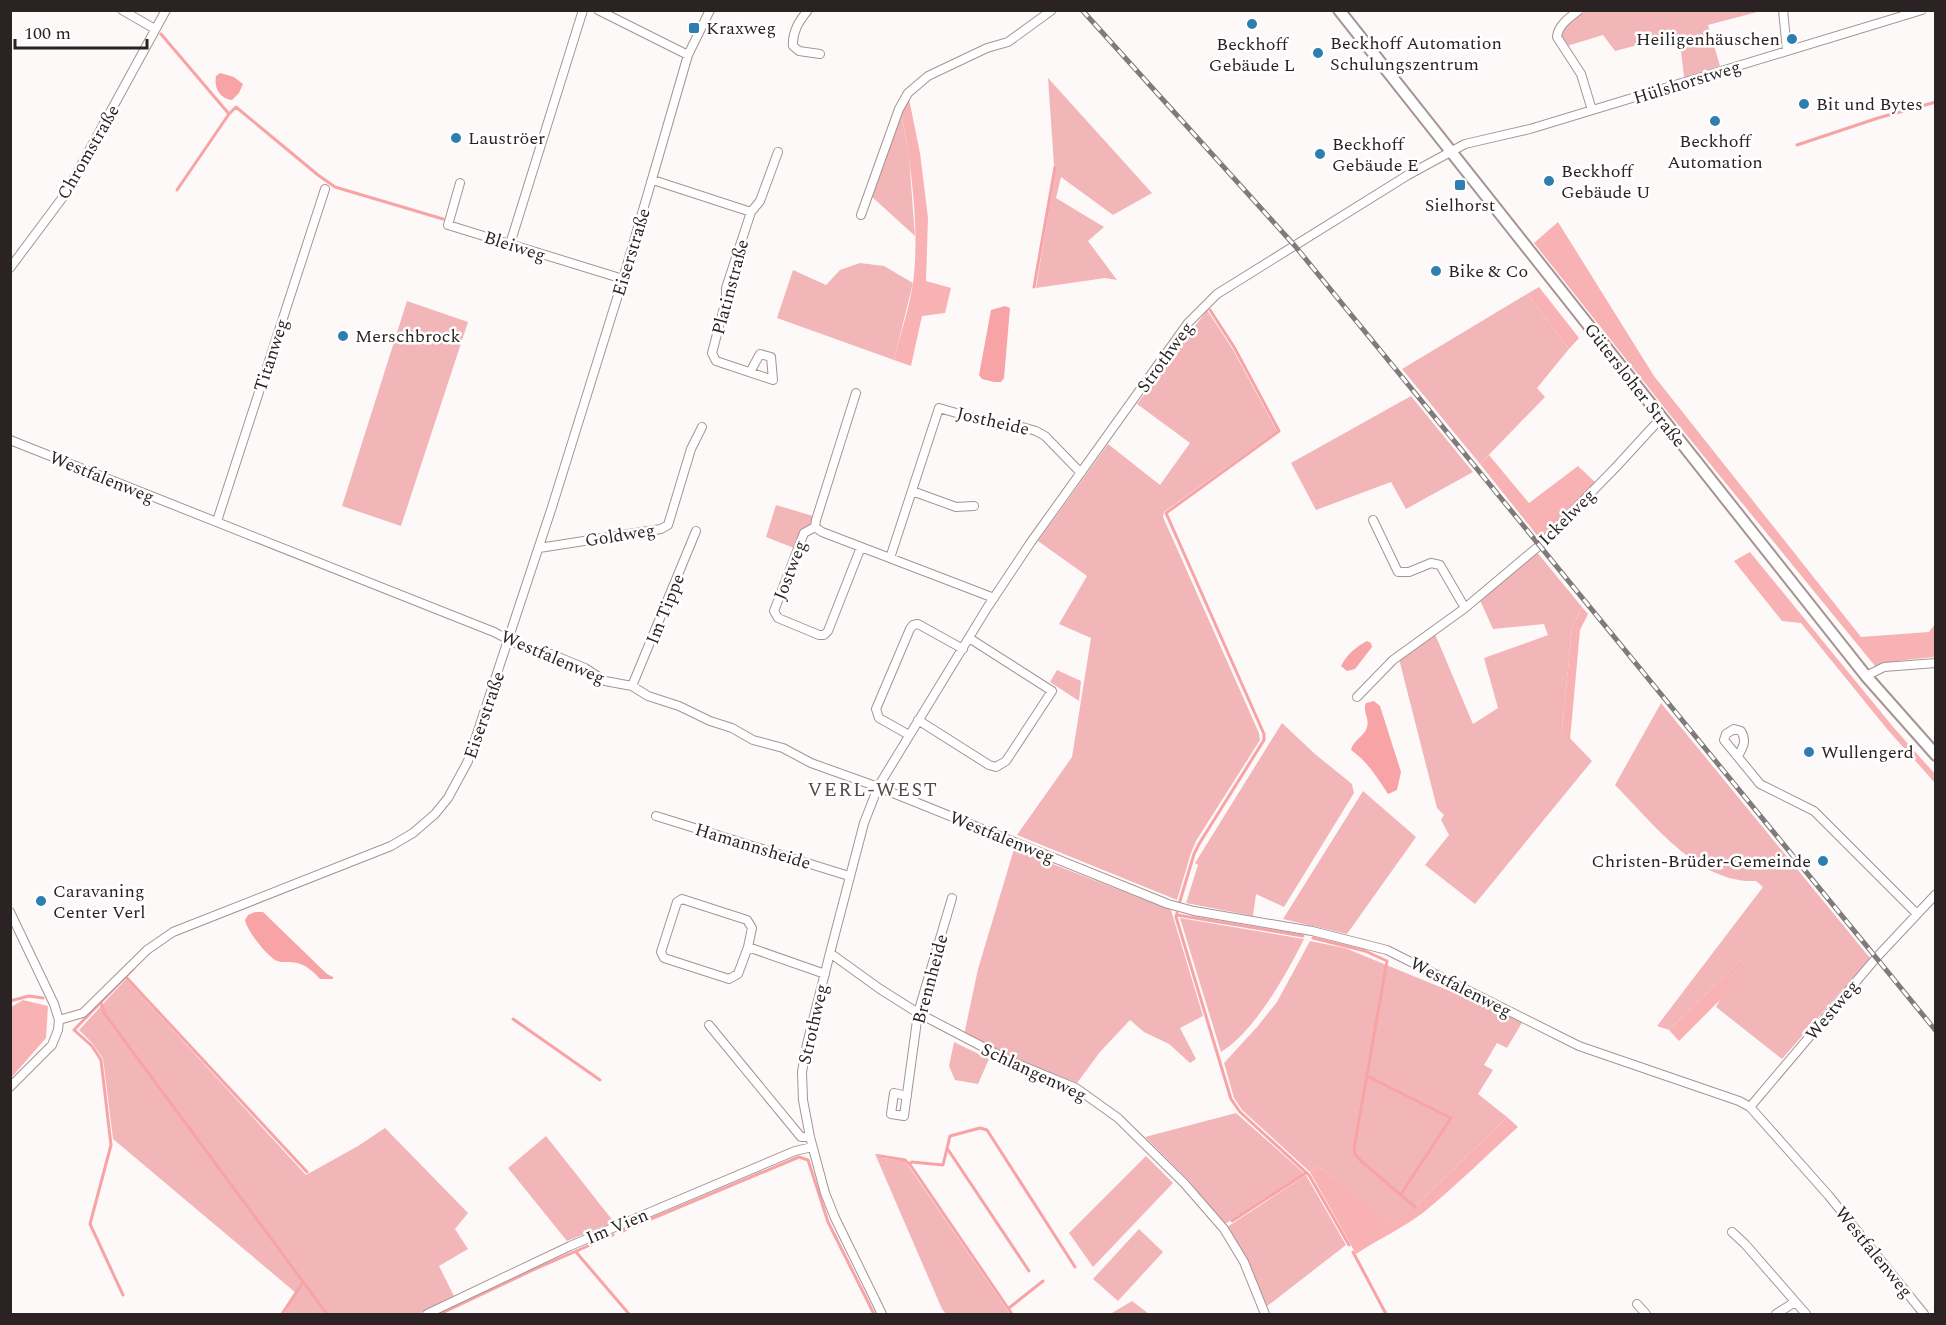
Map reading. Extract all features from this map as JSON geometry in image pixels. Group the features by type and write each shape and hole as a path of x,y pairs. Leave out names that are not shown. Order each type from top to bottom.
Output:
{"main road":[{"name":"Gütersloher Straße","path":"1339,10 1866,676 1935,755"}],"street":[{"path":"122,10 155,29"},
{"name":"Chromstraße","path":"10,268 66,194 166,10"},
{"path":"510,244 583,10"},
{"path":"598,10 688,55"},
{"name":"Eiserstraße","path":"59,1020 83,1012 147,950 173,932 391,846 419,829 448,798 468,761 510,640 623,279 688,55 710,10"},
{"path":"808,10 797,26 792,38 793,46 799,51 820,54"},
{"path":"861,215 899,108 908,93 928,76 987,48 1008,42 1052,10"},
{"path":"1578,10 1557,31 1557,37 1581,74 1592,110"},
{"path":"1783,10 1787,51"},
{"name":"Hülshorstweg","path":"1451,152 1471,142 1509,135 1922,10"},
{"name":"Platinstraße","path":"750,372 716,361 712,353 726,300 726,288 752,212 760,201 778,152"},
{"name":"Strothweg","path":"882,1314 825,1194 812,1147 803,1100 802,1072 849,876 864,823 878,787 1031,542 1188,323 1217,294 1408,175 1451,152"},
{"path":"653,180 752,212"},
{"name":"Bleiweg","path":"460,183 448,225 623,279"},
{"name":"Titanweg","path":"217,521 325,189"},
{"name":"Jostweg","path":"815,527 856,393"},
{"name":"Jostheide","path":"890,558 939,408 1005,426 1036,431 1045,436 1081,473"},
{"name":"Ickelweg","path":"1357,696 1393,660 1465,608 1540,545 1661,418"},
{"name":"Goldweg","path":"539,548 661,529 668,525 691,449 702,427"},
{"name":"Westfalenweg","path":"10,440 494,632 525,648 551,654 585,668 605,681 633,686 648,696 680,706 710,721 732,728 753,740 783,748 811,763 878,787 1168,904 1194,911 1347,938 1387,950 1579,1046 1739,1101 1750,1107 1829,1196 1924,1314"},
{"path":"912,491 956,507 974,506"},
{"path":"1373,520 1398,572 1409,572 1431,563 1440,565 1465,608"},
{"name":"Jostweg","path":"815,527 822,532 994,598"},
{"name":"Jostweg","path":"815,527 804,533 774,611 778,618 824,635 828,631 861,547"},
{"name":"Im Tippe","path":"633,686 696,531"},
{"path":"909,735 879,717 876,709 910,629 913,625 918,624 963,649"},
{"path":"918,720 989,765 996,767 1006,761 1052,691 969,638"},
{"path":"1866,676 1884,667 1935,663"},
{"path":"1738,756 1760,784 1814,812 1917,914"},
{"name":"Hamannsheide","path":"656,816 849,876"},
{"name":"Westweg","path":"1750,1107 1876,958 1935,894"},
{"name":"Brennheide","path":"907,1095 918,1013 952,898"},
{"path":"682,899 747,920 752,928 748,947 738,974 729,979 664,958 661,952 677,902 682,899"},
{"path":"10,912 54,1004 59,1020 52,1045 10,1087"},
{"path":"748,947 825,974"},
{"name":"Schlangenweg","path":"830,953 918,1013 1008,1060 1076,1088 1118,1118 1184,1183 1224,1228 1244,1262 1265,1314"},
{"path":"709,1025 801,1137 810,1137"},
{"name":"Im Vien","path":"427,1314 570,1246 795,1151 812,1147"},
{"path":"1732,1232 1806,1314"},
{"path":"1776,1314 1795,1302"},
{"path":"1637,1304 1646,1314"}],"shaded area":[{"path":"1586,11 1761,11 1708,25 1720,66 1684,77 1679,34 1615,51 1603,35 1567,46 1562,32"},
{"path":"220,73 234,77 243,84 239,93 232,100 221,95 217,88 216,76"},
{"path":"1048,78 1152,193 1113,215 1061,177 1056,198 1104,227 1088,241 1117,280 1105,278 1036,288 1056,166 1054,165"},
{"path":"909,99 920,153 928,218 926,281 951,288 945,313 922,316 911,366 894,360 907,312 915,262 913,197 901,111"},
{"path":"901,111 909,157 915,236 871,196"},
{"path":"1558,222 1654,376 1861,637 1929,632 1935,624 1935,657 1875,666 1671,416 1534,243"},
{"path":"860,263 884,266 913,283 894,360 777,318 793,270 826,285 840,270"},
{"path":"1539,287 1579,338 1569,349 1527,294"},
{"path":"1527,294 1569,349 1537,388 1545,397 1480,464 1402,369"},
{"path":"407,301 468,322 401,526 342,506"},
{"path":"1005,306 1010,308 1004,378 1001,382 994,382 982,379 979,375 991,310"},
{"path":"1207,310 1232,348 1277,431 1164,512 1163,517 1259,733 1260,740 1196,841 1177,900 1017,835 1072,757 1091,638 1059,624 1087,576 1038,541 1108,444 1160,485 1190,443 1137,404"},
{"path":"1411,396 1473,472 1406,509 1391,482 1316,510 1291,463"},
{"path":"1489,455 1529,503 1578,466 1596,483 1540,539 1480,464"},
{"path":"776,505 813,516 810,525 801,529 794,548 766,537"},
{"path":"1536,551 1582,607 1572,628 1562,730 1592,761 1475,904 1425,865 1449,835 1441,820 1444,815 1437,808 1399,659 1435,634 1473,724 1498,708 1484,658 1548,635 1544,624 1493,629 1479,598"},
{"path":"1750,552 1894,728 1935,774 1935,783 1887,729 1801,623 1782,621 1734,561"},
{"path":"1582,607 1588,614 1580,630 1570,740 1562,730 1572,628"},
{"path":"1367,641 1372,647 1355,669 1347,671 1341,666 1352,651"},
{"path":"1057,670 1081,681 1079,701 1050,682"},
{"path":"1374,701 1380,706 1401,772 1397,790 1388,794 1367,764 1351,750 1367,727 1366,703"},
{"path":"1661,703 1870,958 1782,1059 1716,1007 1742,959 1669,1030 1657,1026 1763,887 1756,881 1735,879 1696,862 1661,832 1615,785"},
{"path":"1282,723 1352,784 1354,793 1284,907 1256,894 1253,916 1186,903 1198,865 1195,863"},
{"path":"1363,791 1416,837 1347,934 1283,919"},
{"path":"1014,849 1171,910 1203,1016 1180,1028 1196,1059 1190,1063 1169,1044 1144,1032 1130,1020 1100,1052 1077,1083 1007,1056 964,1035 978,969"},
{"path":"263,912 333,979 320,979 304,965 279,962 268,954 249,930 245,920 248,915"},
{"path":"1180,918 1304,939 1279,985 1257,1017 1234,1043 1221,1052"},
{"path":"1310,941 1345,948 1523,1021 1507,1048 1497,1043 1484,1065 1493,1070 1478,1094 1507,1117 1417,1205 1392,1223 1317,1166 1310,1172 1242,1110 1234,1098 1224,1063 1277,1002"},
{"path":"1744,957 1720,1000 1679,1041 1669,1030"},
{"path":"126,979 306,1175 385,1128 468,1213 455,1229 468,1249 439,1266 454,1296 418,1314 284,1314 296,1293 113,1139 103,1059 93,1044 79,1030"},
{"path":"23,1000 48,1006 46,1038 11,1078 11,1007"},
{"path":"954,1042 989,1059 978,1084 955,1080 949,1066"},
{"path":"1236,1113 1304,1173 1225,1224 1189,1181 1145,1137"},
{"path":"1507,1117 1518,1127 1460,1181 1416,1218 1356,1254 1310,1172 1317,1166 1392,1222 1417,1205"},
{"path":"546,1136 614,1222 567,1241 508,1168"},
{"path":"875,1154 879,1154 881,1158 904,1161 910,1168 1010,1314 946,1314"},
{"path":"1146,1156 1173,1183 1093,1267 1069,1233"},
{"path":"1306,1175 1346,1245 1266,1307 1249,1266 1227,1227"},
{"path":"1139,1229 1163,1252 1118,1301 1093,1279"},
{"path":"1132,1301 1149,1314 1110,1314 1112,1313"}],"waterway":[{"path":"161,34 229,114"},
{"path":"1797,145 1878,118 1936,102"},
{"path":"177,190 236,107 335,187 443,219"},
{"path":"1034,287 1055,167"},
{"path":"1180,901 1199,844 1264,740 1264,734 1166,513 1279,431 1234,347 1210,310"},
{"path":"1177,913 1176,917 1231,1099 1240,1112 1309,1175 1349,1245"},
{"path":"1177,915 1303,936"},
{"path":"1313,938 1365,951 1387,961 1354,1149 1361,1161 1415,1207"},
{"path":"123,1295 90,1224 111,1145 101,1060 92,1046 74,1030 134,968"},
{"path":"126,977 307,1172"},
{"path":"10,1001 29,996 43,998"},
{"path":"101,1003 104,1013 327,1314"},
{"path":"513,1019 600,1080"},
{"path":"1367,1076 1451,1118 1401,1194"},
{"path":"909,1164 912,1162 943,1165 950,1136 980,1128 987,1130 1075,1267"},
{"path":"947,1148 1029,1271"},
{"path":"880,1156 905,1160 911,1166 1012,1314"},
{"path":"620,1232 799,1157 808,1160 828,1222 874,1314"},
{"path":"1232,1221 1306,1173"},
{"path":"440,1314 613,1235"},
{"path":"576,1252 629,1314"},
{"path":"1353,1252 1386,1314"},
{"path":"1009,1308 1043,1281"},
{"path":"282,1314 303,1282"}],"railway":[{"path":"1082,10 1295,246 1936,1031"}],"place":[{"name":"Beckhoff Gebäude L","path":"1252,24"},
{"name":"Kraxweg","path":"694,28"},
{"name":"Heiligenhäuschen","path":"1792,39"},
{"name":"Beckhoff Automation Schulungszentrum","path":"1318,53"},
{"name":"Bit und Bytes","path":"1804,104"},
{"name":"Beckhoff Automation","path":"1715,121"},
{"name":"Lauströer","path":"456,138"},
{"name":"Beckhoff Gebäude E","path":"1320,154"},
{"name":"Beckhoff Gebäude U","path":"1549,181"},
{"name":"Sielhorst","path":"1460,185"},
{"name":"Bike & Co","path":"1436,271"},
{"name":"Merschbrock","path":"343,336"},
{"name":"Wullengerd","path":"1809,752"},
{"name":"Christen-Brüder-Gemeinde","path":"1823,861"},
{"name":"Caravaning Center Verl","path":"41,901"}],"district":[{"name":"VERL-WEST","path":"873,789"}]}
